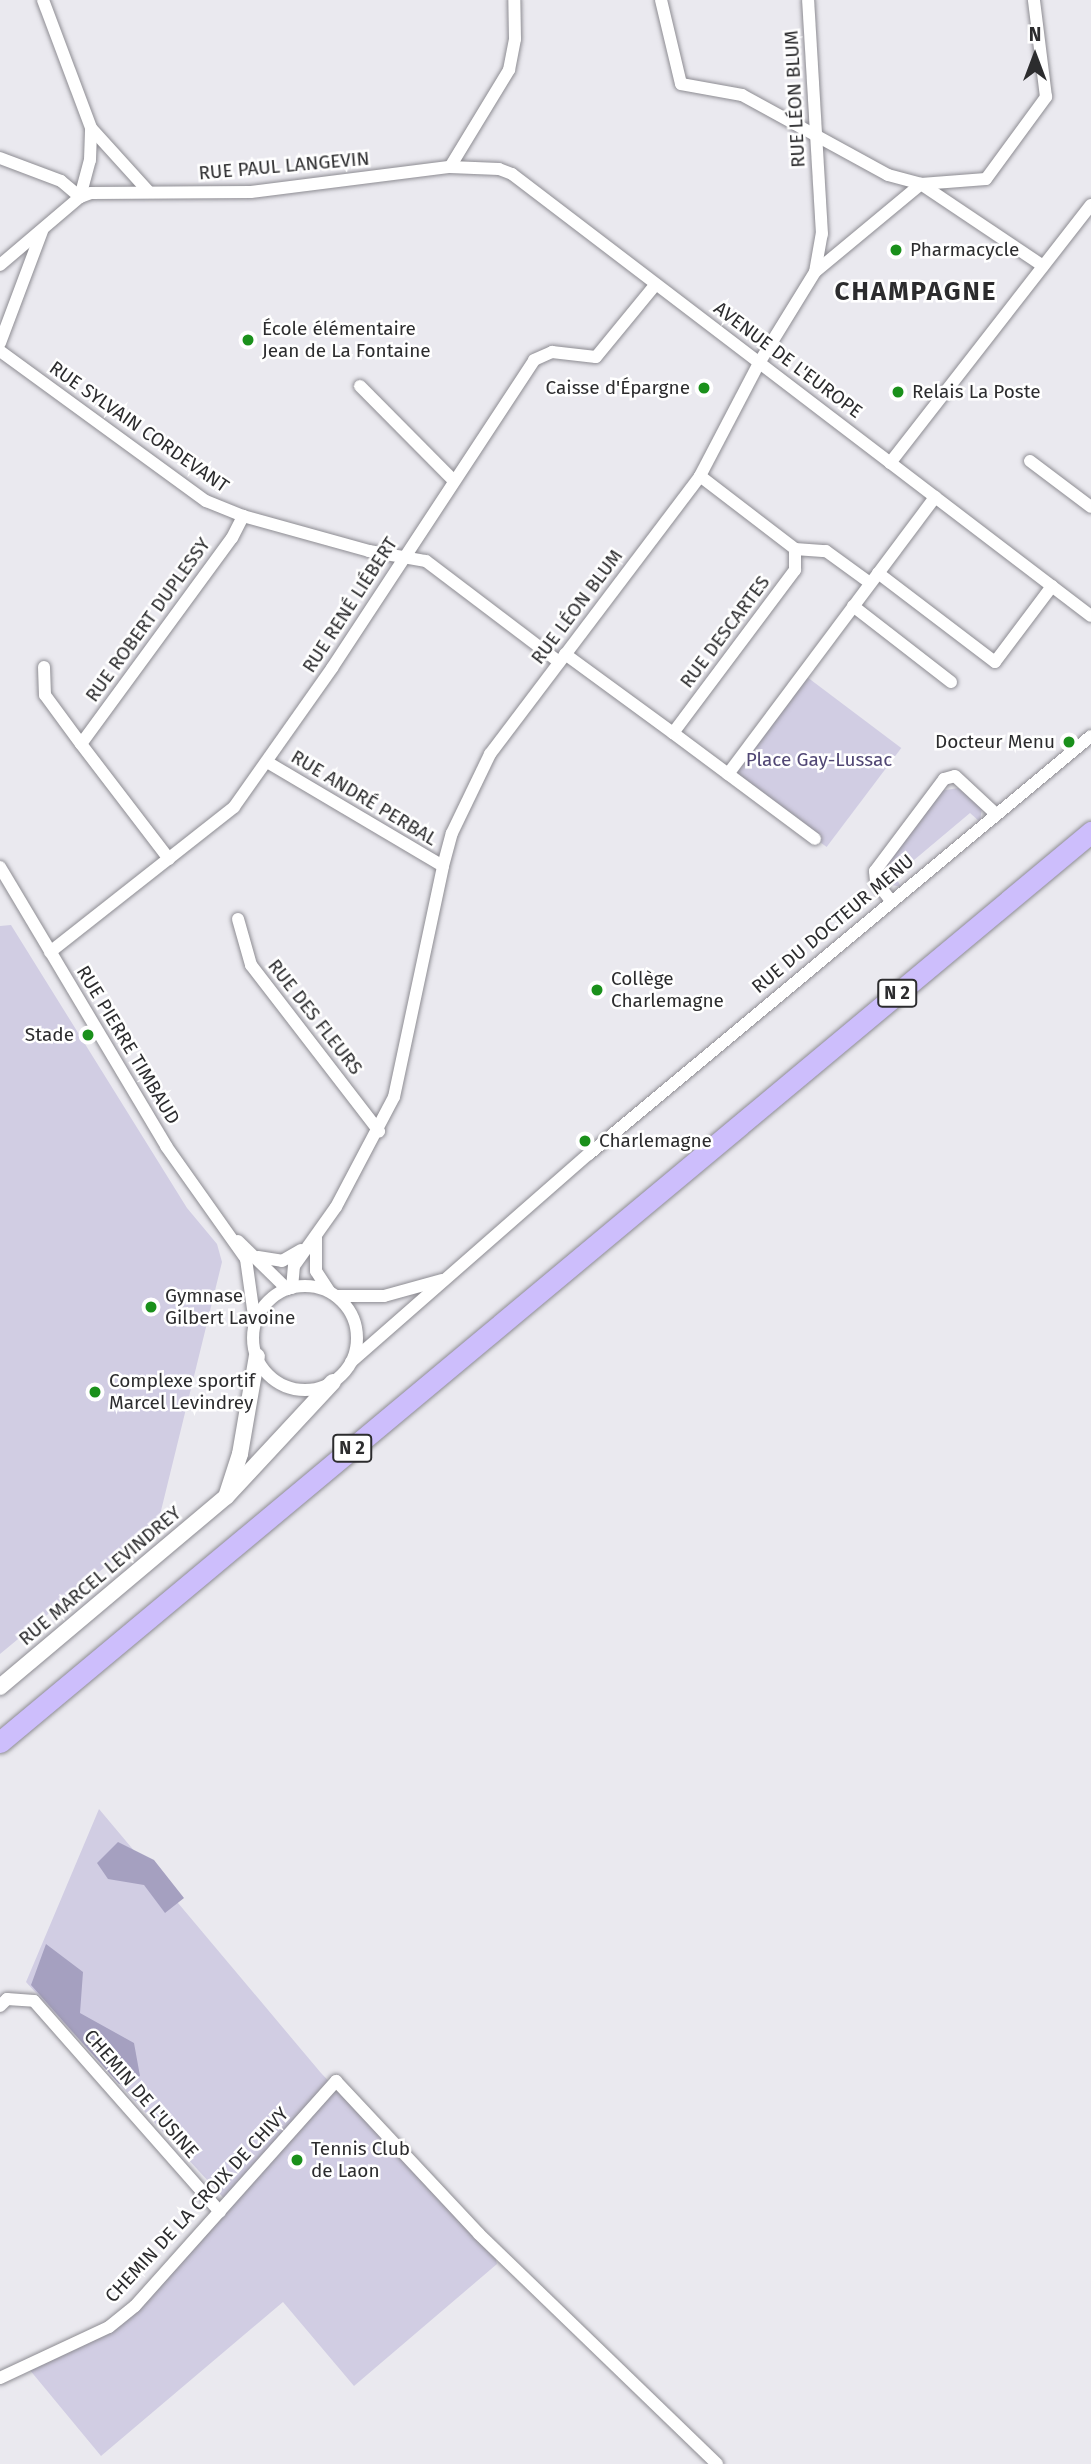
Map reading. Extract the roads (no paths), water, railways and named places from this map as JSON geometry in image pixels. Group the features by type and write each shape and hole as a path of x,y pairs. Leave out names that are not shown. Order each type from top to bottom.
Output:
{"main road":[{"name":"N 2","path":"0,1742 1091,832"}],"street":[{"path":"43,0 91,128 149,192"},
{"path":"450,167 509,70 515,39 514,0"},
{"path":"661,0 681,84 742,95 814,137 888,175 921,184 1043,267"},
{"name":"RUE LÉON BLUM","path":"289,1289 294,1265 316,1235 379,1131 394,1097 443,866 453,833 490,754 700,476 759,363 816,272 822,234 814,137 808,0"},
{"path":"816,272 921,184 986,179 1046,97 1034,0"},
{"path":"0,265 80,197 90,160 91,128"},
{"path":"0,158 61,181 80,197"},
{"name":"AVENUE DE L'EUROPE","path":"450,167 485,166 512,174 1091,616"},
{"name":"RUE PAUL LANGEVIN","path":"80,197 100,192 265,191 450,167"},
{"path":"890,463 1091,205"},
{"path":"2,337 42,231"},
{"name":"RUE RENÉ LIÉBERT","path":"50,952 220,821 267,762 534,360 552,352 596,357 656,284"},
{"path":"0,317 2,337"},
{"name":"RUE SYLVAIN CORDEVANT","path":"0,351 196,494 243,516 426,561 443,570 562,658"},
{"path":"360,386 453,480"},
{"path":"1030,461 1091,507"},
{"path":"700,476 795,549 826,551 874,578 995,662 1052,586"},
{"path":"728,774 934,496"},
{"name":"RUE ROBERT DUPLESSY","path":"81,744 232,538 243,516"},
{"name":"RUE DESCARTES","path":"673,733 795,570 795,549"},
{"path":"853,606 951,682"},
{"path":"562,658 673,733 815,839"},
{"path":"44,667 45,695 169,859"},
{"name":"RUE DU DOCTEUR MENU","path":"352,1362 443,1280 891,901 1091,736"},
{"name":"RUE ANDRÉ PERBAL","path":"267,762 443,866"},
{"path":"891,901 876,881 875,871 944,779 955,776 996,814"},
{"name":"RUE PIERRE TIMBAUD","path":"0,867 166,1146 232,1236 251,1278 256,1323"},
{"name":"RUE DES FLEURS","path":"238,919 250,965 379,1131"},
{"path":"257,1356 270,1375 289,1387 304,1390 333,1382 352,1362 357,1348 354,1319 316,1271 316,1235"},
{"name":"RUE LÉON BLUM","path":"258,1257 275,1261 293,1257 316,1235"},
{"name":"RUE PIERRE TIMBAUD","path":"232,1236 258,1257 289,1289"},
{"name":"RUE DU DOCTEUR MENU","path":"333,1294 384,1296 443,1280"},
{"path":"226,1497 240,1454 257,1356 256,1323 267,1302 289,1289 333,1294"},
{"name":"RUE MARCEL LEVINDREY","path":"0,1687 226,1497 333,1382"},
{"name":"CHEMIN DE L'USINE","path":"0,2006 7,1998 34,2001 220,2213"},
{"name":"CHEMIN DE LA CROIX DE CHIVY","path":"0,2378 108,2327 135,2306 336,2081 479,2234 717,2464"}],"place":[{"name":"Pharmacycle","path":"896,250"},
{"name":"École élémentaire Jean de La Fontaine","path":"248,340"},
{"name":"Caisse d'Épargne","path":"704,388"},
{"name":"Relais La Poste","path":"898,392"},
{"name":"Docteur Menu","path":"1069,742"},
{"name":"Collège Charlemagne","path":"597,990"},
{"name":"Stade","path":"88,1035"},
{"name":"Charlemagne","path":"585,1141"},
{"name":"Gymnase Gilbert Lavoine","path":"151,1307"},
{"name":"Complexe sportif Marcel Levindrey","path":"95,1392"},
{"name":"Tennis Club de Laon","path":"297,2160"}],"district":[{"name":"CHAMPAGNE","path":"916,292"}],"park label":[{"name":"Place Gay-Lussac","path":"819,760"}]}
